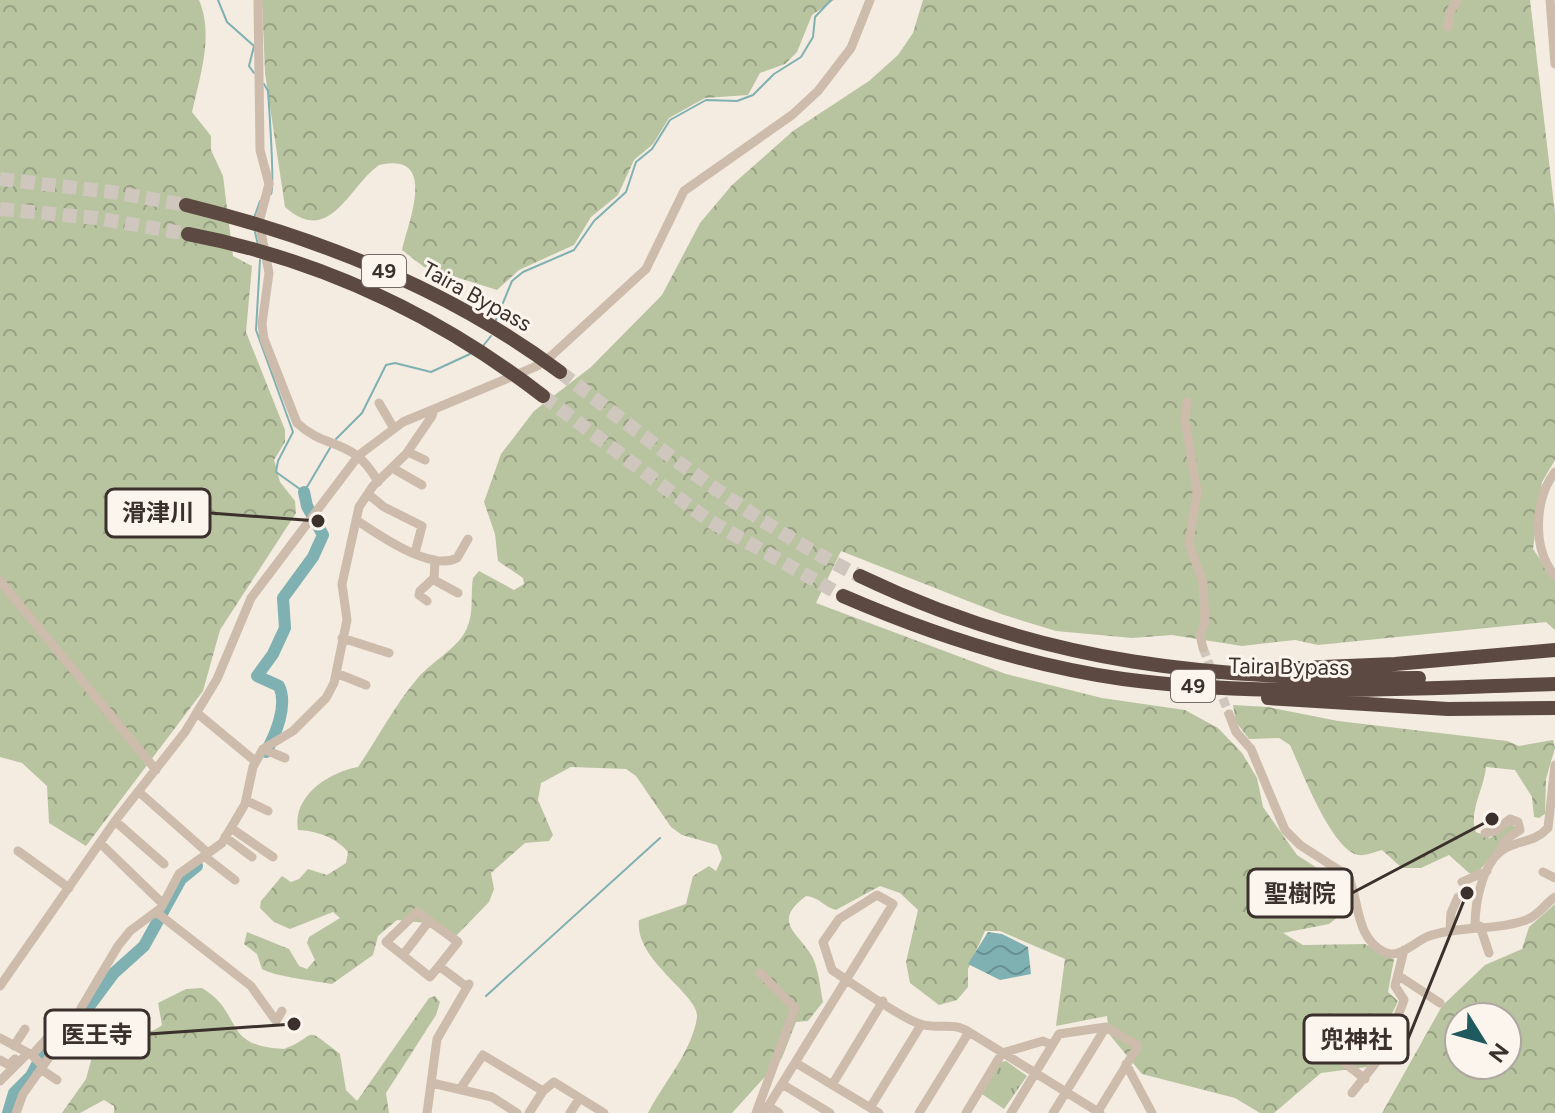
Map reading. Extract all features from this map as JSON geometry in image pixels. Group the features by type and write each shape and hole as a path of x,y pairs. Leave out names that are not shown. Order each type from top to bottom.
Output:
{"highway":[{"name":"Taira Bypass","path":"190,206 309,240 363,261 457,307 558,371"},
{"name":"Taira Bypass","path":"188,234 331,274 385,296 437,325 543,396"},
{"name":"Taira Bypass","path":"860,576 962,620 1049,647 1120,662 1199,673 1312,679 1555,674"},
{"name":"Taira Bypass","path":"843,596 933,633 1021,659 1122,678 1247,689 1555,684"},
{"path":"1120,662 1226,668 1315,668 1555,650"},
{"path":"1021,659 1113,681 1167,689 1448,709 1555,708"}],"street":[{"path":"258,0 260,150 269,184 259,222 269,273 262,329 297,423 359,456 378,482"},
{"path":"0,986 115,821 197,713 221,670 251,598 305,523 359,456 393,427 537,366 646,269 684,191 809,101 851,48 870,0"},
{"path":"1448,27 1450,12 1457,0"},
{"path":"1550,0 1555,64"},
{"path":"1187,402 1185,419 1197,492 1189,544 1203,582 1205,622 1200,635 1203,648"},
{"path":"379,403 393,427"},
{"path":"16,1113 32,1058 50,1035 77,1015 99,972 126,936 160,908 174,880 225,837 247,801 255,761 263,749 292,738 323,703 336,673 348,609 342,584 360,504 408,452 434,409"},
{"path":"408,452 425,460"},
{"path":"394,469 422,485"},
{"path":"1555,472 1543,487 1539,509 1543,559 1555,576"},
{"path":"368,494 384,507 422,526 415,553"},
{"path":"356,520 415,553 435,560 454,560 468,539"},
{"path":"427,601 419,595 434,578 435,560"},
{"path":"434,578 458,593"},
{"path":"0,581 156,770"},
{"path":"342,638 389,653"},
{"path":"336,673 366,685"},
{"path":"197,713 255,761"},
{"path":"1229,714 1236,732 1251,749 1285,830 1300,845 1348,876 1358,919 1370,941 1385,953 1404,950 1450,929 1528,920 1555,897"},
{"path":"263,749 285,758"},
{"path":"1498,854 1536,838 1552,823 1555,765"},
{"path":"139,792 235,880"},
{"path":"247,801 268,811"},
{"path":"1485,833 1495,831 1512,818 1520,824 1520,830 1503,842 1487,871 1478,926 1489,953"},
{"path":"115,821 164,864"},
{"path":"231,828 273,857"},
{"path":"225,837 252,857"},
{"path":"100,843 160,908 251,986 276,1021 282,1011"},
{"path":"18,851 69,888"},
{"path":"1462,882 1487,871"},
{"path":"1543,872 1555,878"},
{"path":"779,1113 766,1110 845,979 893,904 877,895 839,919 823,942 832,970 845,979 921,1025 957,1024 1002,1053 1035,1073 1066,1092 1098,1113 1138,1046 1106,1027 1064,1032 1052,1045 1035,1073 1011,1113"},
{"path":"1450,929 1451,913 1458,897"},
{"path":"417,912 458,942 430,977 403,955 386,942 417,912"},
{"path":"403,955 429,921"},
{"path":"1352,1093 1385,1051 1400,1018 1404,1000 1395,990 1404,950"},
{"path":"427,1113 439,1032 468,986 439,966"},
{"path":"756,1113 795,1008 760,973"},
{"path":"1399,976 1432,994 1440,1003"},
{"path":"832,1085 883,1001"},
{"path":"796,1063 874,1110 921,1025"},
{"path":"1053,1113 1106,1027"},
{"path":"25,1029 32,1058"},
{"path":"0,1081 77,1032"},
{"path":"919,1113 969,1032"},
{"path":"0,1038 32,1058 57,1080"},
{"path":"966,1113 1002,1053 1043,1041 1052,1045"},
{"path":"460,1089 483,1055 543,1091"},
{"path":"0,1060 9,1065 32,1058"},
{"path":"1126,1064 1152,1113"},
{"path":"1346,1064 1365,1079"},
{"path":"529,1113 543,1091 554,1082 604,1113"},
{"path":"432,1083 492,1097 517,1113"},
{"path":"782,1084 830,1113"},
{"path":"570,1113 579,1099"}],"green space":[{"path":"0,0 199,0 205,41 192,112 211,136 211,150 223,176 233,256 252,266 246,332 285,430 285,442 274,460 280,482 295,501 296,513 220,630 203,691 86,846 49,823 47,786 22,763 0,757"},
{"path":"262,0 834,0 812,15 797,52 785,64 760,73 748,95 705,98 669,118 653,144 634,160 618,195 591,217 574,245 519,270 497,290 424,267 402,250 415,191 414,178 408,168 397,163 379,165 326,217 314,220 301,218 285,207 265,73"},
{"path":"923,0 1530,0 1555,213 1555,460 1542,482 1533,549 1555,581 1555,630 1546,622 1318,645 1295,640 1242,646 1172,635 1132,638 1056,631 1001,614 841,551 816,603 1006,674 1102,698 1185,710 1218,728 1242,753 1257,778 1263,807 1297,855 1348,888 1347,910 1329,924 1283,933 1303,945 1365,944 1394,959 1388,992 1398,1001 1367,1067 1321,1073 1274,1113 1260,1113 1235,1098 1142,1074 1109,1034 1107,1016 1056,1026 1065,959 1000,931 985,931 968,969 968,987 957,1000 939,1005 910,983 906,962 918,910 900,893 880,886 836,910 806,896 795,905 790,914 791,928 813,958 823,1002 808,1021 796,1022 782,1058 732,1113 648,1113 683,1055 697,1018 689,999 647,949 640,935 639,920 686,904 693,876 709,866 716,871 722,858 717,845 682,835 671,827 636,776 626,769 571,767 541,783 538,800 553,835 549,841 525,843 491,873 494,889 489,902 455,937 426,923 397,920 378,936 373,955 332,984 262,969 257,954 244,944 247,932 289,949 299,966 307,969 315,960 307,943 309,937 340,918 333,912 290,929 274,922 260,908 261,901 282,876 291,882 299,879 308,869 327,875 346,863 348,852 338,842 319,833 298,830 298,818 307,796 325,780 358,767 409,689 461,638 470,618 473,578 479,571 514,590 524,584 523,578 498,561 495,534 484,502 501,454 534,411 591,367 662,295 700,223 732,185 793,131 869,81 898,55 913,33"},
{"path":"1233,705 1268,707 1338,721 1507,741 1519,746 1553,740 1555,748 1546,779 1545,814 1534,817 1532,797 1515,770 1486,767 1475,809 1476,832 1490,838 1511,824 1518,828 1476,874 1469,873 1449,855 1421,868 1402,868 1382,850 1358,855 1348,850 1328,824 1290,745 1279,738 1249,739 1236,722"},
{"path":"1555,904 1555,1113 1382,1113 1443,1005 1443,1081 1523,1081 1523,1001 1447,1001 1485,965 1522,949 1529,927"},
{"path":"202,988 224,1008 241,1035 250,1042 284,1049 310,1035 319,1038 340,1054 346,1090 357,1101 429,998 435,996 440,1002 436,1015 386,1093 389,1113 114,1113 114,1106 104,1100 80,1113 62,1113 86,1079 92,1057 162,1025 158,1003 186,989"},
{"path":"1006,1061 1027,1076 1004,1109 982,1094 1001,1062"}],"water":[{"path":"988,932 1002,934 1028,947 1031,974 1000,980 968,964"}],"waterway":[{"path":"218,0 227,22 254,46 249,66 254,73"},
{"path":"495,322 512,281 523,272 574,250 594,221 626,192 636,162 652,149 670,120 706,100 737,101 753,95 774,74 801,57 813,37 815,17 831,0"},
{"path":"264,84 268,91 271,194"},
{"path":"254,218 260,201"},
{"path":"255,232 258,245"},
{"path":"260,260 256,330 293,432 278,461 276,472 304,492 330,448"},
{"path":"483,346 491,336"},
{"path":"336,439 362,413 386,365 395,363 431,372 470,354"},
{"path":"266,752 280,719 282,702 279,686 257,676 273,654 285,628 283,598 313,557 323,535 307,506 304,492"},
{"path":"486,996 660,838"},
{"path":"8,1113 14,1093 31,1076 45,1049 76,1024 114,973 144,946 181,879 197,866"}],"tunnel":[{"path":"0,179 112,192 186,205"},
{"path":"0,209 96,218 188,234"},
{"path":"560,372 742,507 860,576"},
{"path":"543,396 708,520 843,596"},
{"path":"1203,648 1229,714"}],"place":[{"name":"滑津川","path":"318,521"},
{"name":"聖樹院","path":"1492,819"},
{"name":"兜神社","path":"1467,893"},
{"name":"医王寺","path":"294,1024"}]}
